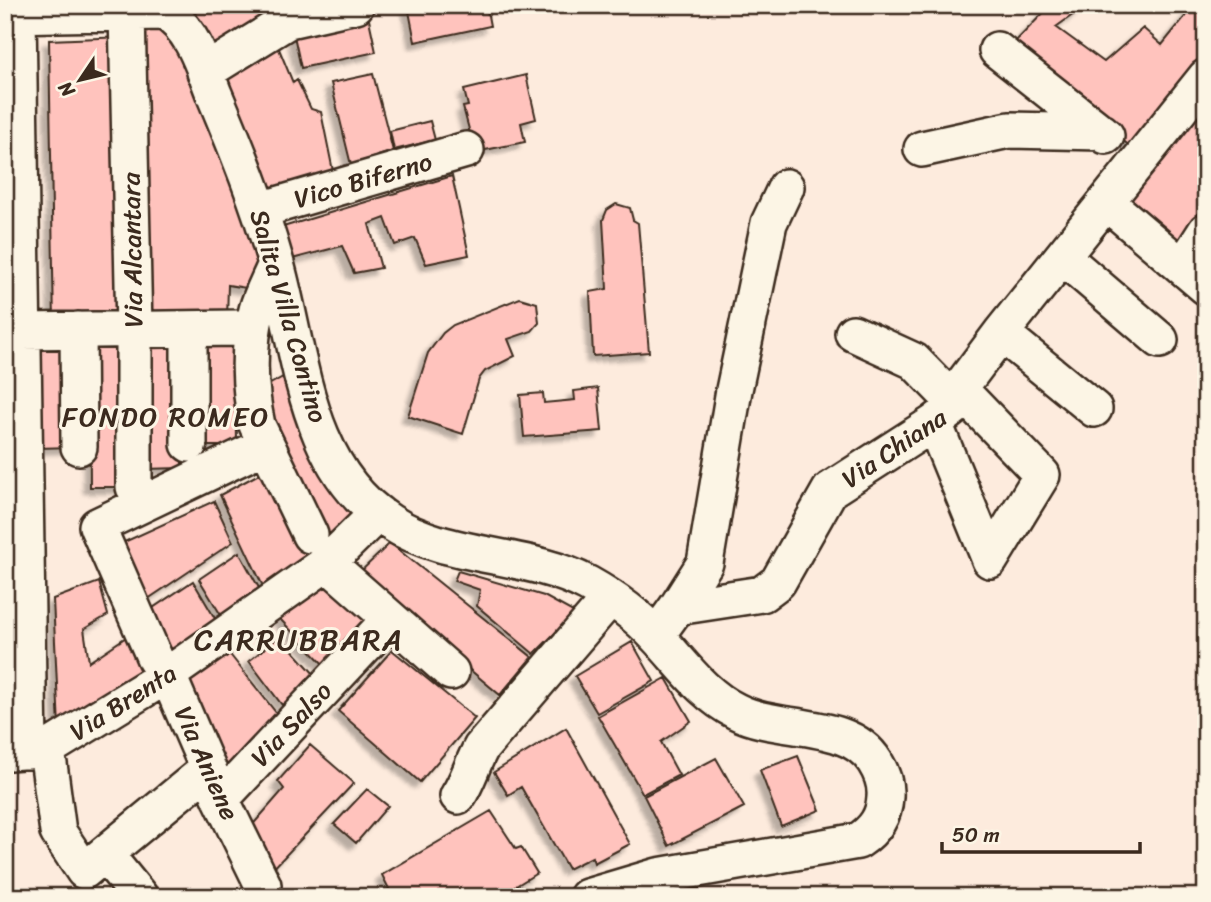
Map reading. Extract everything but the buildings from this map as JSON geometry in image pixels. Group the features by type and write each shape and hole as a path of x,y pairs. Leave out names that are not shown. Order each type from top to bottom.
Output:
{"street":[{"path":"205,72 289,20 356,5"},
{"name":"Via Alcantara","path":"128,12 134,487"},
{"name":"Salita Villa Contino","path":"12,15 164,12 187,33 260,211 276,264 300,376 312,414 345,480 378,513 390,523 423,538 556,571 587,584 642,622 703,688 735,711 768,723 838,734 856,742 871,755 881,771 886,788 885,806 880,820 870,833 858,841 658,876 587,897"},
{"path":"12,15 23,331 27,751 58,832 140,897"},
{"path":"997,50 1139,161"},
{"name":"Via Chiana","path":"677,607 762,594 778,582 830,491 950,406 1001,333 1206,77"},
{"path":"922,149 1009,130 1102,132"},
{"name":"Vico Biferno","path":"260,211 466,150"},
{"path":"656,636 705,563 734,390 769,223 786,187"},
{"path":"1106,202 1194,277 1206,231"},
{"path":"1063,257 1160,340"},
{"path":"276,264 257,309 253,334 250,388 257,425 318,549 390,619 451,672"},
{"path":"23,331 238,328"},
{"path":"189,329 189,444"},
{"path":"78,330 79,447"},
{"path":"853,333 914,361 950,406 1042,475 990,560 950,406"},
{"path":"1001,333 1094,409"},
{"name":"Via Aniene","path":"264,885 215,784 173,685 155,659 97,526 266,445"},
{"name":"Via Brenta","path":"27,751 166,676 318,549 378,513"},
{"path":"458,796 481,748 610,598"},
{"name":"Via Salso","path":"95,862 215,784 390,619"}],"district":[{"name":"FONDO ROMEO","path":"166,416"},
{"name":"CARRUBBARA","path":"299,640"}]}
